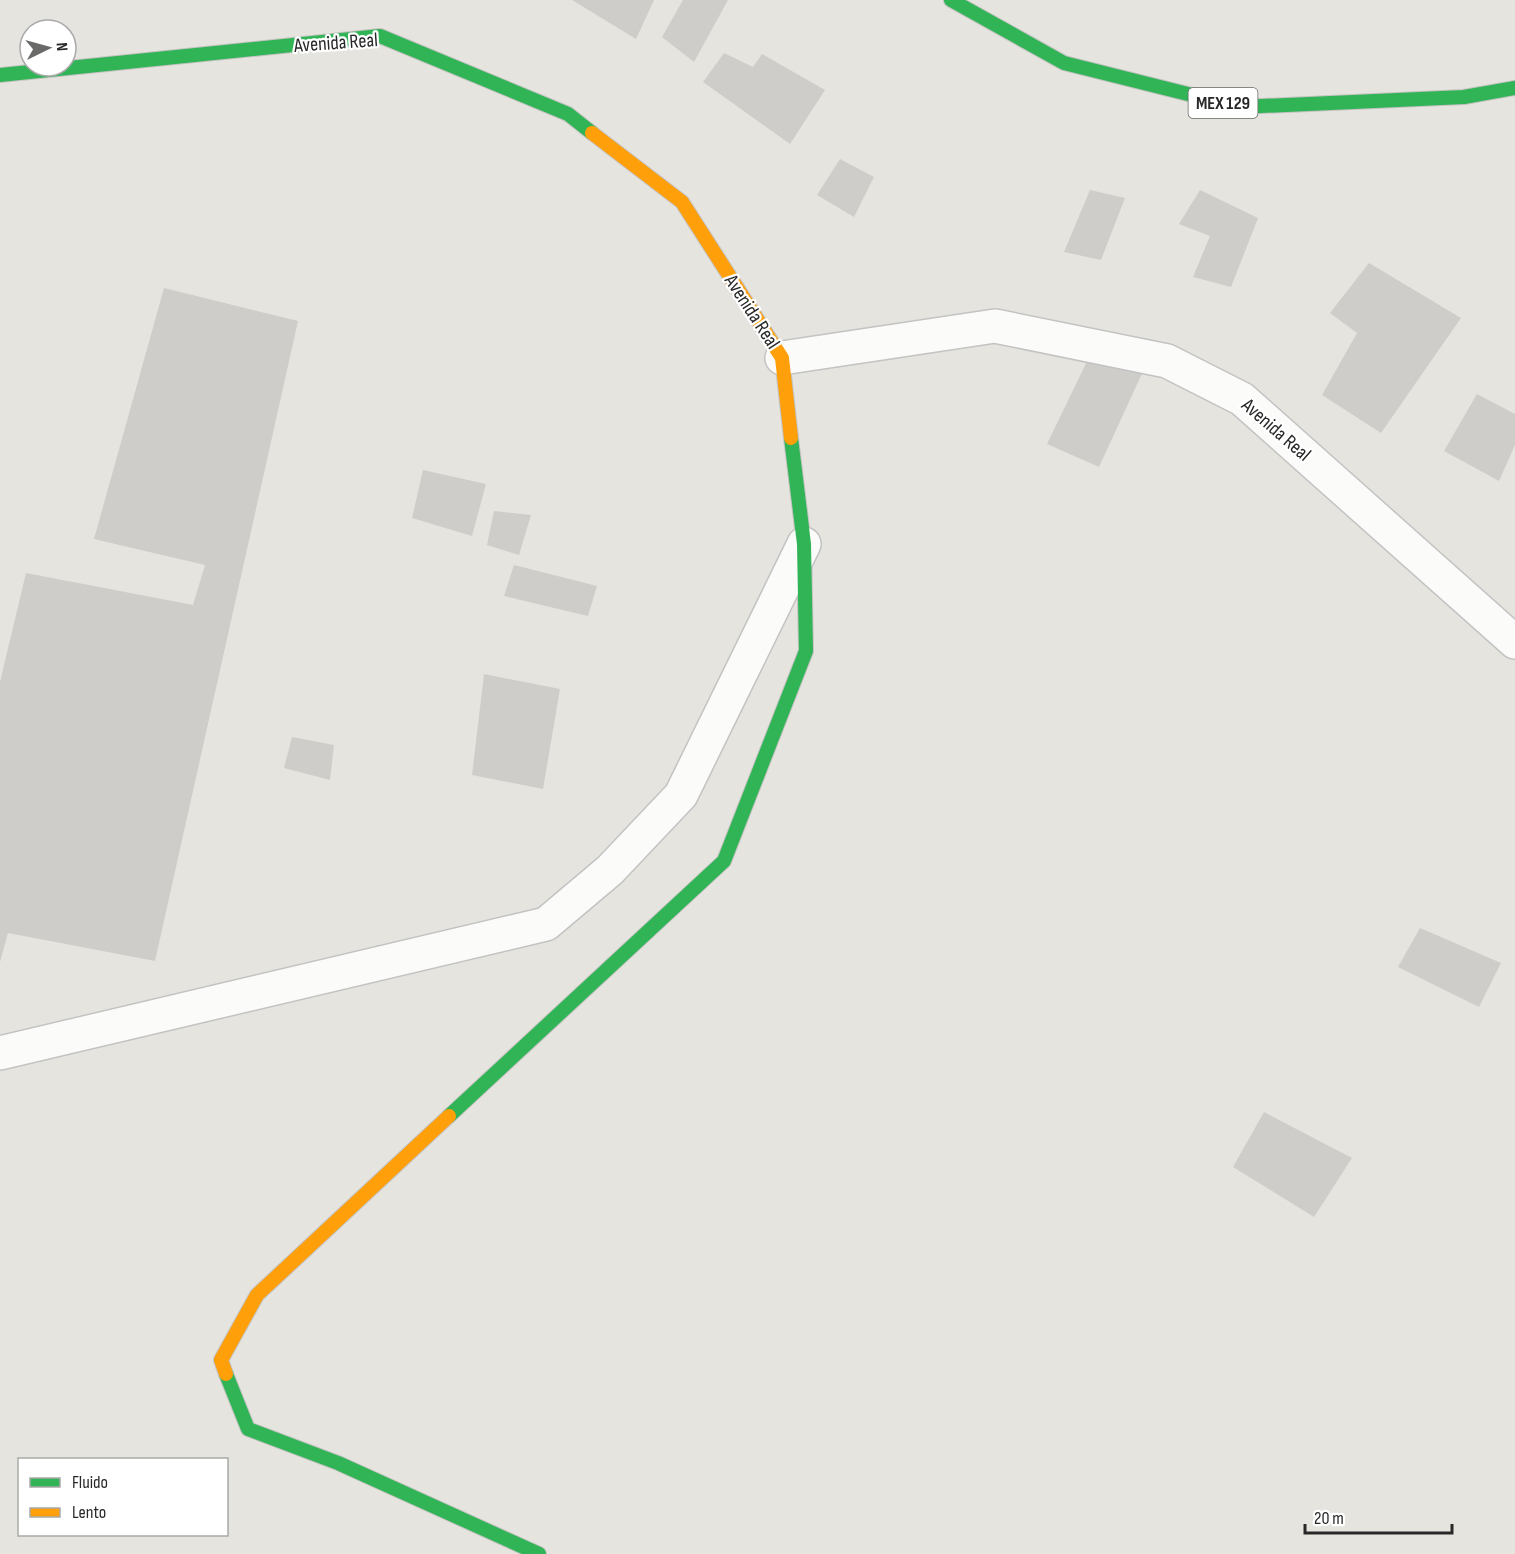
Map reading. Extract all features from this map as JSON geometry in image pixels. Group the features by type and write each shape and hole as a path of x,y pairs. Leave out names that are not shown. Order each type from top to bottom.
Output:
{"street":[{"name":"MEX 129","path":"951,0 1064,63 1240,107 1464,97 1515,88"},
{"name":"Avenida Real","path":"0,75 380,36 568,114 682,202 782,358 995,326 1167,361 1242,399 1515,642"},
{"path":"539,1554 338,1463 248,1429 221,1360 256,1295 724,861 806,651 804,544 782,358"},
{"path":"0,1053 546,924 610,870 681,795 804,544"}],"building":[{"path":"572,0 654,0 636,39"},
{"path":"683,0 728,0 694,62 662,37"},
{"path":"724,53 753,67 762,54 825,90 790,144 703,82"},
{"path":"840,159 874,177 854,217 817,195"},
{"path":"1090,190 1125,198 1101,260 1064,252"},
{"path":"1200,190 1258,218 1231,287 1193,277 1210,236 1179,224"},
{"path":"1369,263 1461,318 1381,433 1322,395 1357,333 1330,313"},
{"path":"164,288 298,321 155,961 8,933 0,962 0,682 26,573 193,605 205,565 94,539"},
{"path":"1093,349 1145,367 1099,467 1047,444"},
{"path":"1477,394 1515,414 1515,445 1499,481 1444,451"},
{"path":"423,470 486,484 472,536 412,518"},
{"path":"494,511 531,515 519,555 487,545"},
{"path":"514,565 597,586 588,616 504,596"},
{"path":"484,674 560,689 543,789 472,775"},
{"path":"292,737 334,745 330,780 284,768"},
{"path":"1420,928 1501,963 1479,1007 1398,967"},
{"path":"1264,1112 1352,1158 1314,1217 1233,1167"}],"traffic: fast":[{"path":"951,0 1064,63 1240,107 1464,97 1515,88"},
{"path":"0,75 380,36 568,114 592,133"},
{"path":"449,1116 724,861 806,651 804,544 791,438"},
{"path":"226,1374 248,1429 338,1463 539,1554"}],"traffic: slow":[{"path":"592,133 682,202 782,358 791,438"},
{"path":"226,1374 221,1360 257,1295 449,1116"}]}
